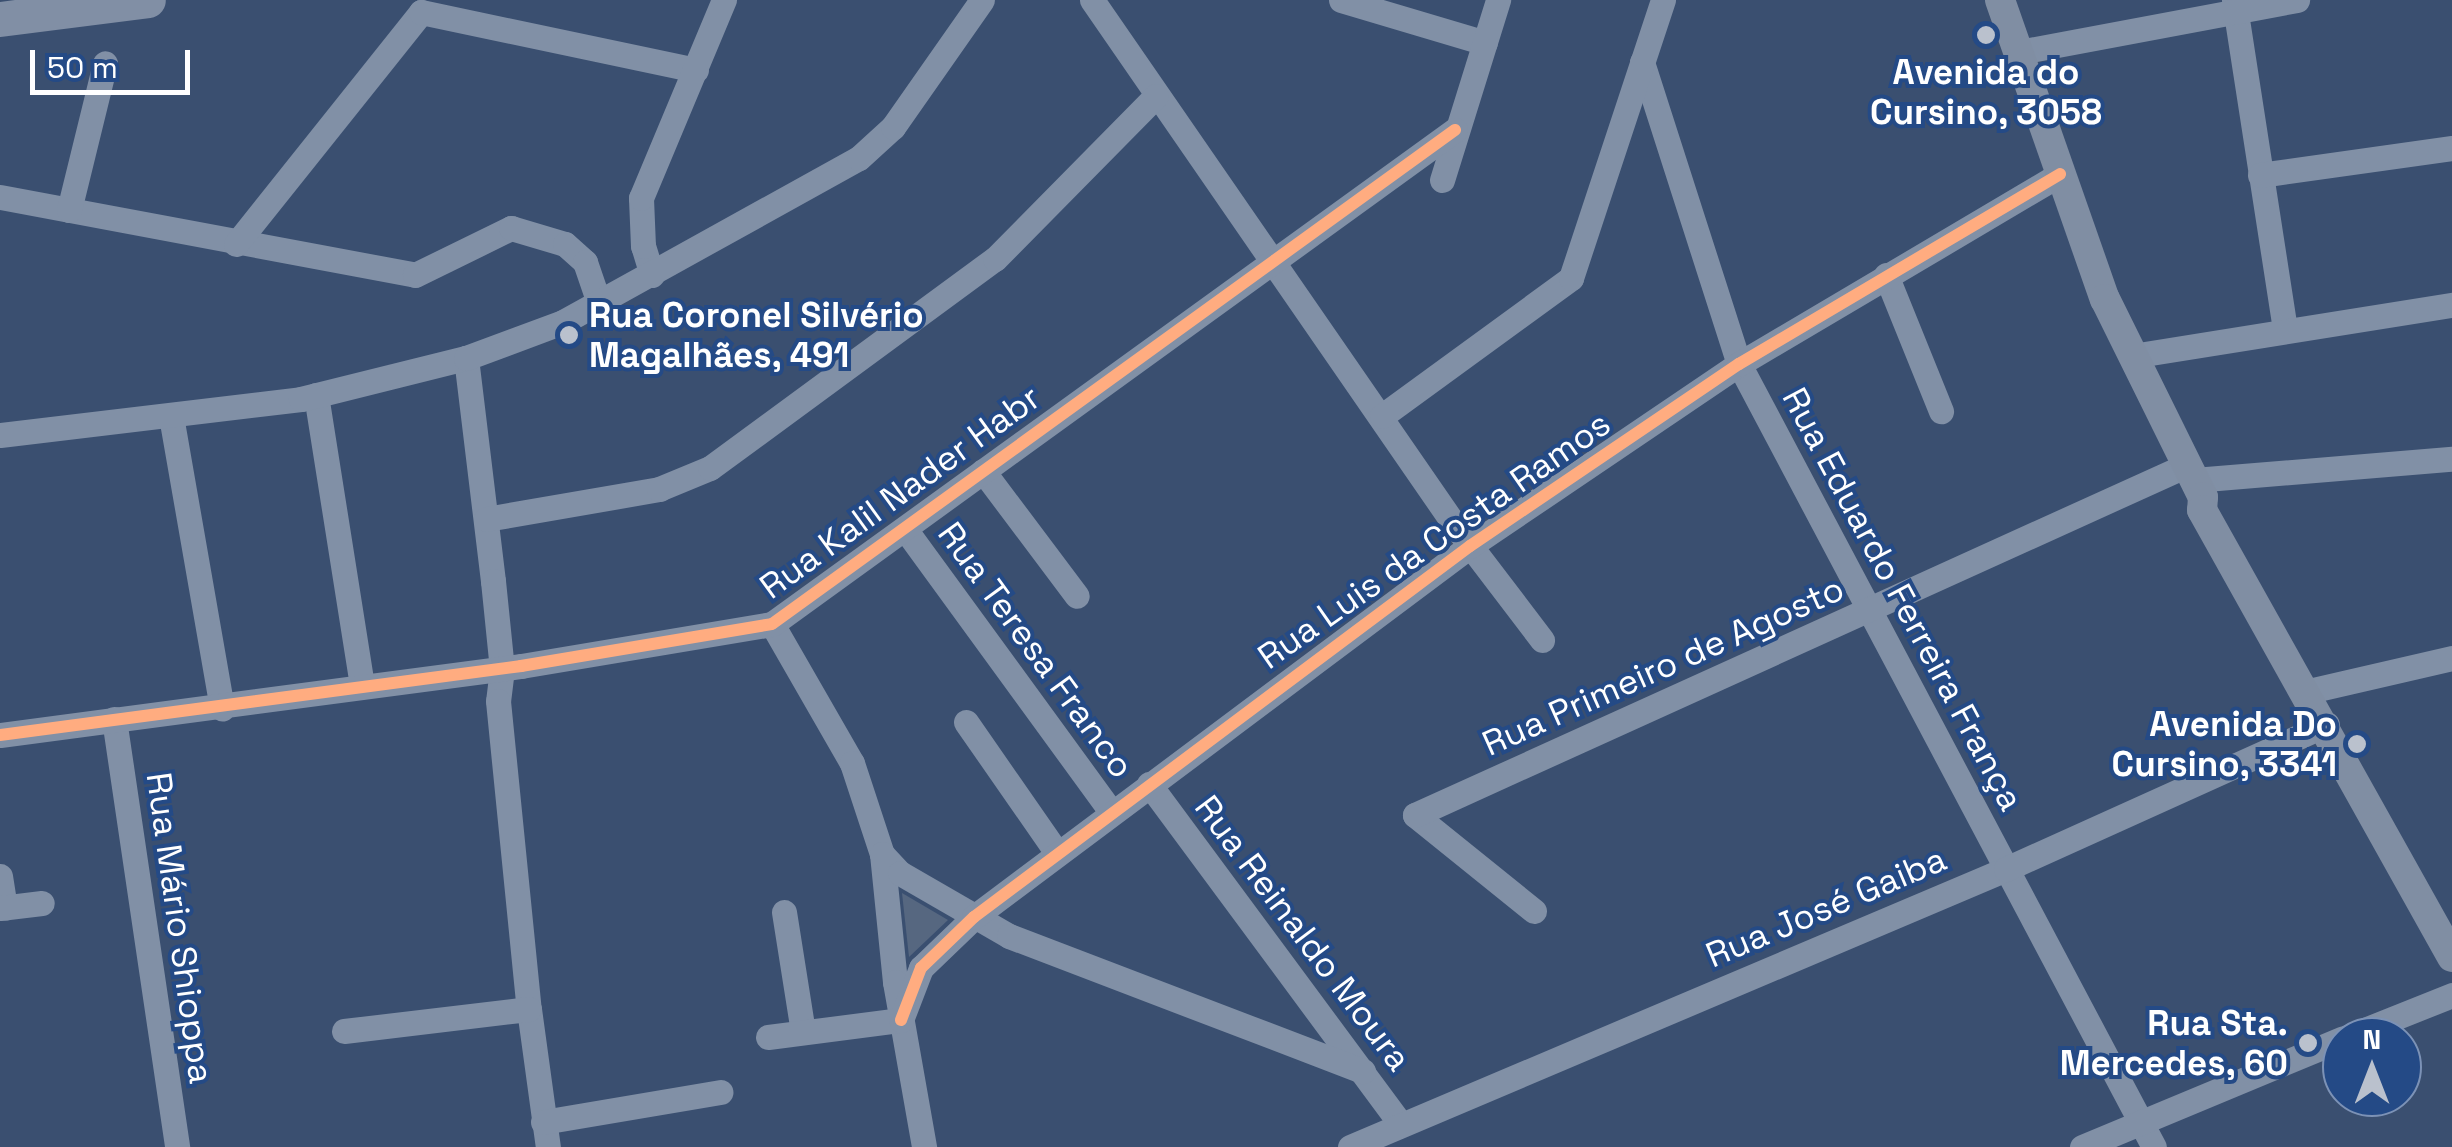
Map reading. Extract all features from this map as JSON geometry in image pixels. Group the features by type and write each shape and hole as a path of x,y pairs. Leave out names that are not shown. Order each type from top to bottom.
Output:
{"highway":[{"path":"0,19 148,0"}],"main road":[{"path":"2000,0 2060,174 2132,356 2195,481 2214,502 2301,660 2304,683 2452,957"}],"street":[{"path":"652,275 643,246 641,198 724,0"},
{"path":"0,435 316,396 466,358 599,303 859,158 893,127 982,0"},
{"path":"1092,0 1470,546 1542,640"},
{"path":"1341,0 1484,43"},
{"path":"1442,180 1498,0"},
{"path":"1382,416 1571,278 1663,0"},
{"path":"2019,52 2234,5 2297,0"},
{"path":"2234,5 2285,328"},
{"path":"236,244 421,12 696,70"},
{"name":"Rua Eduardo Ferreira França","path":"1642,62 1739,364 2154,1147"},
{"path":"69,210 105,63"},
{"path":"486,520 659,489 710,468 994,259 1156,96"},
{"name":"Rua Kalil Nader Habr","path":"0,735 222,709 502,669 772,624 1270,258 1455,130"},
{"path":"2260,175 2452,148"},
{"name":"Rua Luis da Costa Ramos","path":"901,1020 921,968 974,917 1470,546 1739,364 2060,174"},
{"path":"0,197 264,250 415,275 511,228 564,244 586,262 599,303"},
{"path":"1886,274 1941,412"},
{"path":"2132,356 2285,328 2452,305"},
{"path":"466,358 502,669 498,701 529,1009 546,1134 720,1092"},
{"path":"316,396 362,686"},
{"path":"172,416 222,709"},
{"path":"2195,481 2452,459"},
{"path":"983,470 1077,596"},
{"name":"Rua Primeiro de Agosto","path":"1534,912 1415,816 1868,612 2195,481"},
{"name":"Rua Teresa Franco","path":"905,529 1112,812"},
{"path":"772,624 852,763 882,854 901,1020 924,1147"},
{"path":"2304,683 2452,658"},
{"name":"Rua Mário Shioppa","path":"114,719 177,1147"},
{"path":"966,722 1057,853"},
{"name":"Rua José Gaiba","path":"1350,1147 2006,868 2327,724"},
{"name":"Rua Reinaldo Moura","path":"1149,784 1401,1124"},
{"path":"882,854 900,873 974,917 1080,967 1362,1070"},
{"path":"0,876 2,908 42,902"},
{"path":"784,912 803,1032"},
{"path":"2397,1017 2452,995"},
{"path":"344,1031 529,1009"},
{"path":"768,1037 901,1020"},
{"path":"2082,1147 2322,1048"}],"building":[{"path":"902,893 948,920 909,957"}],"cycle path":[{"path":"0,735 521,666 772,624 1455,130"},
{"path":"901,1020 921,968 974,917 1470,546 1739,364 2060,174"}],"place":[{"name":"Avenida do Cursino, 3058","path":"1986,35"},
{"name":"Rua Coronel Silvério Magalhães, 491","path":"569,335"},
{"name":"Avenida Do Cursino, 3341","path":"2357,744"},
{"name":"Rua Sta. Mercedes, 60","path":"2308,1043"}]}
